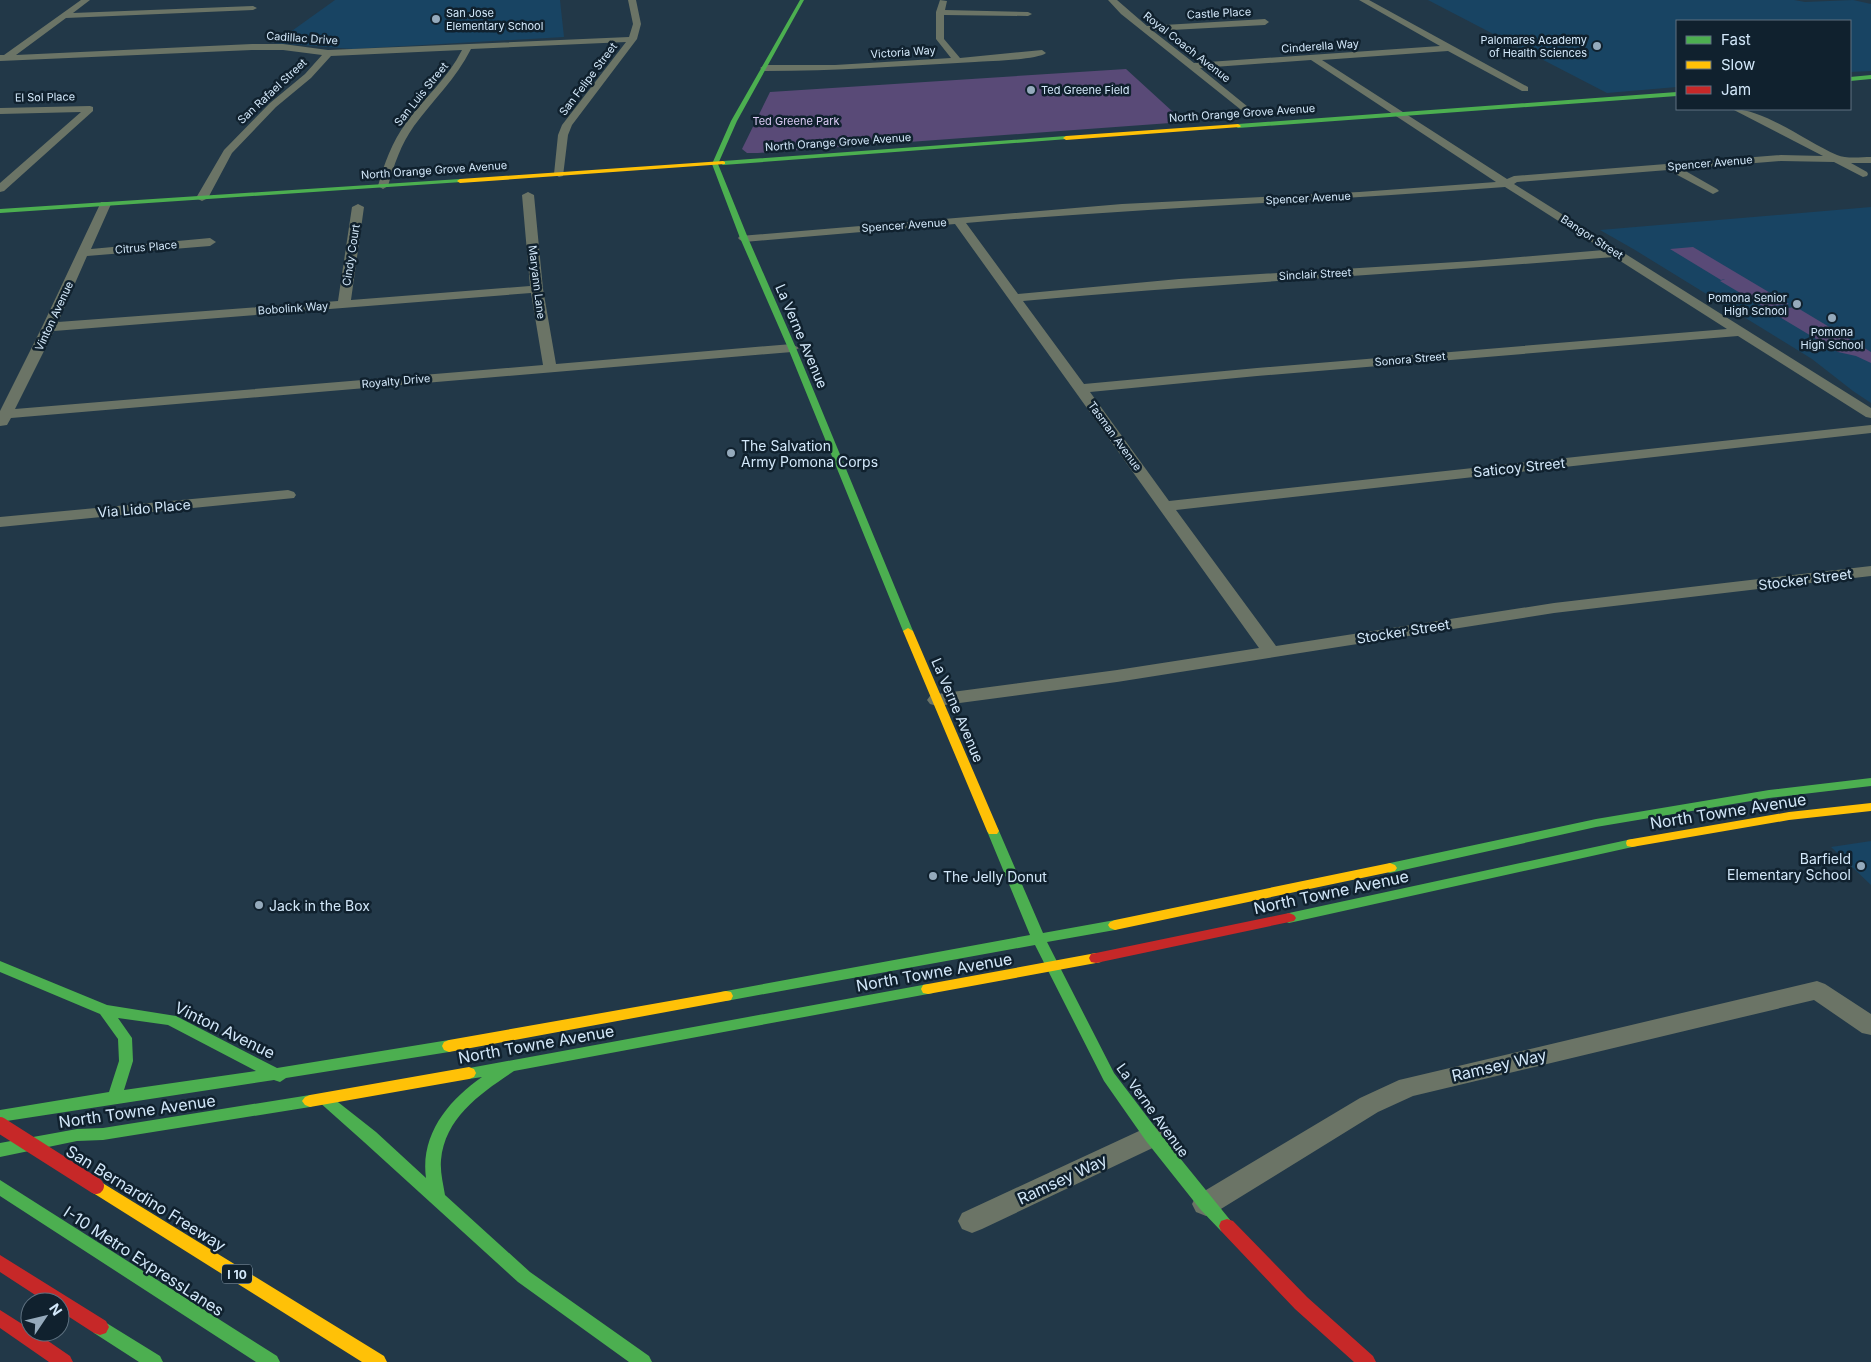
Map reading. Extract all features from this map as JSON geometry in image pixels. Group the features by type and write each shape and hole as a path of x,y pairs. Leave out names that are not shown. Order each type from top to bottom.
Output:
{"main road":[{"path":"715,164 734,121 802,0"},
{"path":"1851,79 1871,77"},
{"name":"North Orange Grove Avenue","path":"0,211 715,164 1676,94"},
{"name":"La Verne Avenue","path":"715,164 744,238 792,348 1038,940 1108,1077 1206,1204 1301,1302 1367,1362"},
{"name":"North Towne Avenue","path":"0,1116 115,1096 277,1075 1038,940 1605,822 1768,794 1871,782"},
{"name":"North Towne Avenue","path":"0,1150 77,1135 132,1129 324,1099 1051,967 1346,906 1617,846 1780,818 1871,807"},
{"name":"Vinton Avenue","path":"0,966 105,1010 171,1020 293,1083"},
{"path":"105,1010 125,1038 126,1062 115,1096"},
{"path":"437,1199 434,1160 437,1137 444,1121 460,1102 479,1086 511,1065"},
{"path":"252,1089 277,1075"},
{"path":"308,1091 324,1099 370,1137 524,1277 643,1362"},
{"path":"132,1129 219,1103"},
{"name":"San Bernardino Freeway","path":"0,1125 378,1362"},
{"name":"I-10 Metro ExpressLanes","path":"0,1187 270,1362"},
{"path":"0,1263 154,1362"},
{"path":"0,1318 64,1362"}],"street":[{"path":"2,59 86,0"},
{"name":"San Felipe Street","path":"559,174 563,135 567,125 633,39 637,24 632,0"},
{"path":"943,0 940,12 940,39 957,60"},
{"name":"Royal Coach Avenue","path":"1112,0 1145,29 1248,111"},
{"path":"1363,0 1525,89"},
{"path":"62,16 254,8"},
{"path":"940,12 1028,14"},
{"name":"Castle Place","path":"1145,29 1265,22"},
{"name":"Cadillac Drive","path":"2,59 252,47 300,48 328,53 633,39"},
{"name":"San Luis Street","path":"383,186 391,157 409,126 449,80 460,65 468,46"},
{"name":"Cinderella Way","path":"1193,66 1448,48"},
{"name":"San Rafael Street","path":"202,198 228,152 273,105 308,76 328,53"},
{"name":"Victoria Way","path":"765,68 834,68 1042,53"},
{"name":"Bangor Street","path":"1314,58 1507,184 1871,414"},
{"name":"El Sol Place","path":"0,111 90,109 0,188"},
{"path":"1739,110 1793,135 1863,174"},
{"name":"Spencer Avenue","path":"744,238 1122,207 1359,195 1507,184 1514,179 1781,158 1871,160"},
{"path":"1669,166 1713,191"},
{"name":"Maryann Lane","path":"528,195 537,289 550,368"},
{"name":"Vinton Avenue","path":"2,418 49,327 105,204"},
{"name":"Cindy Court","path":"344,304 358,207"},
{"name":"Tasman Avenue","path":"959,221 1270,651"},
{"name":"Citrus Place","path":"83,253 210,242"},
{"name":"Sinclair Street","path":"1015,298 1179,283 1473,265 1616,253"},
{"name":"Bobolink Way","path":"49,327 537,289"},
{"name":"Sonora Street","path":"1080,389 1267,371 1739,332"},
{"name":"Royalty Drive","path":"2,418 792,348"},
{"name":"Saticoy Street","path":"1166,506 1871,429"},
{"name":"Via Lido Place","path":"0,522 288,495"},
{"name":"Stocker Street","path":"937,700 1117,676 1554,608 1871,571"},
{"name":"Ramsey Way","path":"1206,1204 1369,1105 1408,1087 1817,990 1871,1026"},
{"name":"Ramsey Way","path":"972,1221 1152,1136"}],"shaded area":[{"name":"San Jose Elementary School","path":"335,0 560,0 564,37 353,49 275,43"},
{"name":"Palomares Academy of Health Sciences","path":"1428,0 1794,0 1805,2 1853,0 1871,4 1871,71 1851,72 1851,20 1676,20 1676,87 1607,93"},
{"name":"Pomona Senior High School","path":"1871,207 1871,403 1812,359 1600,230"},
{"name":"Barfield Elementary School","path":"1871,841 1871,885 1831,847"}],"green space":[{"name":"Ted Greene Park","path":"1126,69 1184,122 758,153 747,153 742,149 770,92"},
{"path":"1693,247 1789,304 1764,307 1720,281 1725,279 1721,280 1670,249"},
{"path":"1796,307 1871,352 1871,363 1856,356 1838,352 1768,310"}],"traffic: fast":[{"path":"802,0 734,121 715,164 908,631"},
{"path":"1851,79 1871,77"},
{"path":"1238,126 1676,94"},
{"path":"723,163 1066,138"},
{"path":"0,211 460,181"},
{"path":"1390,868 1596,823 1769,794 1871,782"},
{"path":"993,831 1039,940 1109,1077 1152,1136 1206,1204 1227,1226"},
{"path":"1289,918 1632,843"},
{"path":"726,996 1115,925"},
{"path":"0,966 105,1010 171,1020 280,1076"},
{"path":"469,1073 928,989"},
{"path":"105,1010 125,1038 126,1061 115,1096"},
{"path":"0,1116 337,1065 449,1046"},
{"path":"437,1199 433,1160 436,1144 442,1129 460,1104 484,1083 511,1065"},
{"path":"324,1099 370,1137 524,1277 643,1362"},
{"path":"0,1150 77,1135 103,1134 310,1101"},
{"path":"0,1187 271,1362"},
{"path":"100,1327 154,1362"}],"traffic: slow":[{"path":"1066,138 1238,126"},
{"path":"460,181 723,163"},
{"path":"908,631 993,831"},
{"path":"1632,843 1789,816 1871,807"},
{"path":"1115,925 1390,868"},
{"path":"928,989 1096,958"},
{"path":"449,1046 726,996"},
{"path":"310,1101 469,1073"},
{"path":"96,1186 378,1362"}],"traffic: jam":[{"path":"1096,958 1289,918"},
{"path":"0,1125 96,1186"},
{"path":"1227,1226 1301,1303 1367,1362"},
{"path":"0,1263 100,1327"},
{"path":"0,1318 64,1362"}],"place":[{"name":"San Jose Elementary School","path":"436,19"},
{"name":"Palomares Academy of Health Sciences","path":"1597,46"},
{"name":"Ted Greene Field","path":"1031,90"},
{"name":"Pomona Senior High School","path":"1797,304"},
{"name":"Pomona High School","path":"1832,318"},
{"name":"The Salvation Army Pomona Corps","path":"731,453"},
{"name":"Barfield Elementary School","path":"1861,866"},
{"name":"The Jelly Donut","path":"933,876"},
{"name":"Jack in the Box","path":"259,905"}]}
